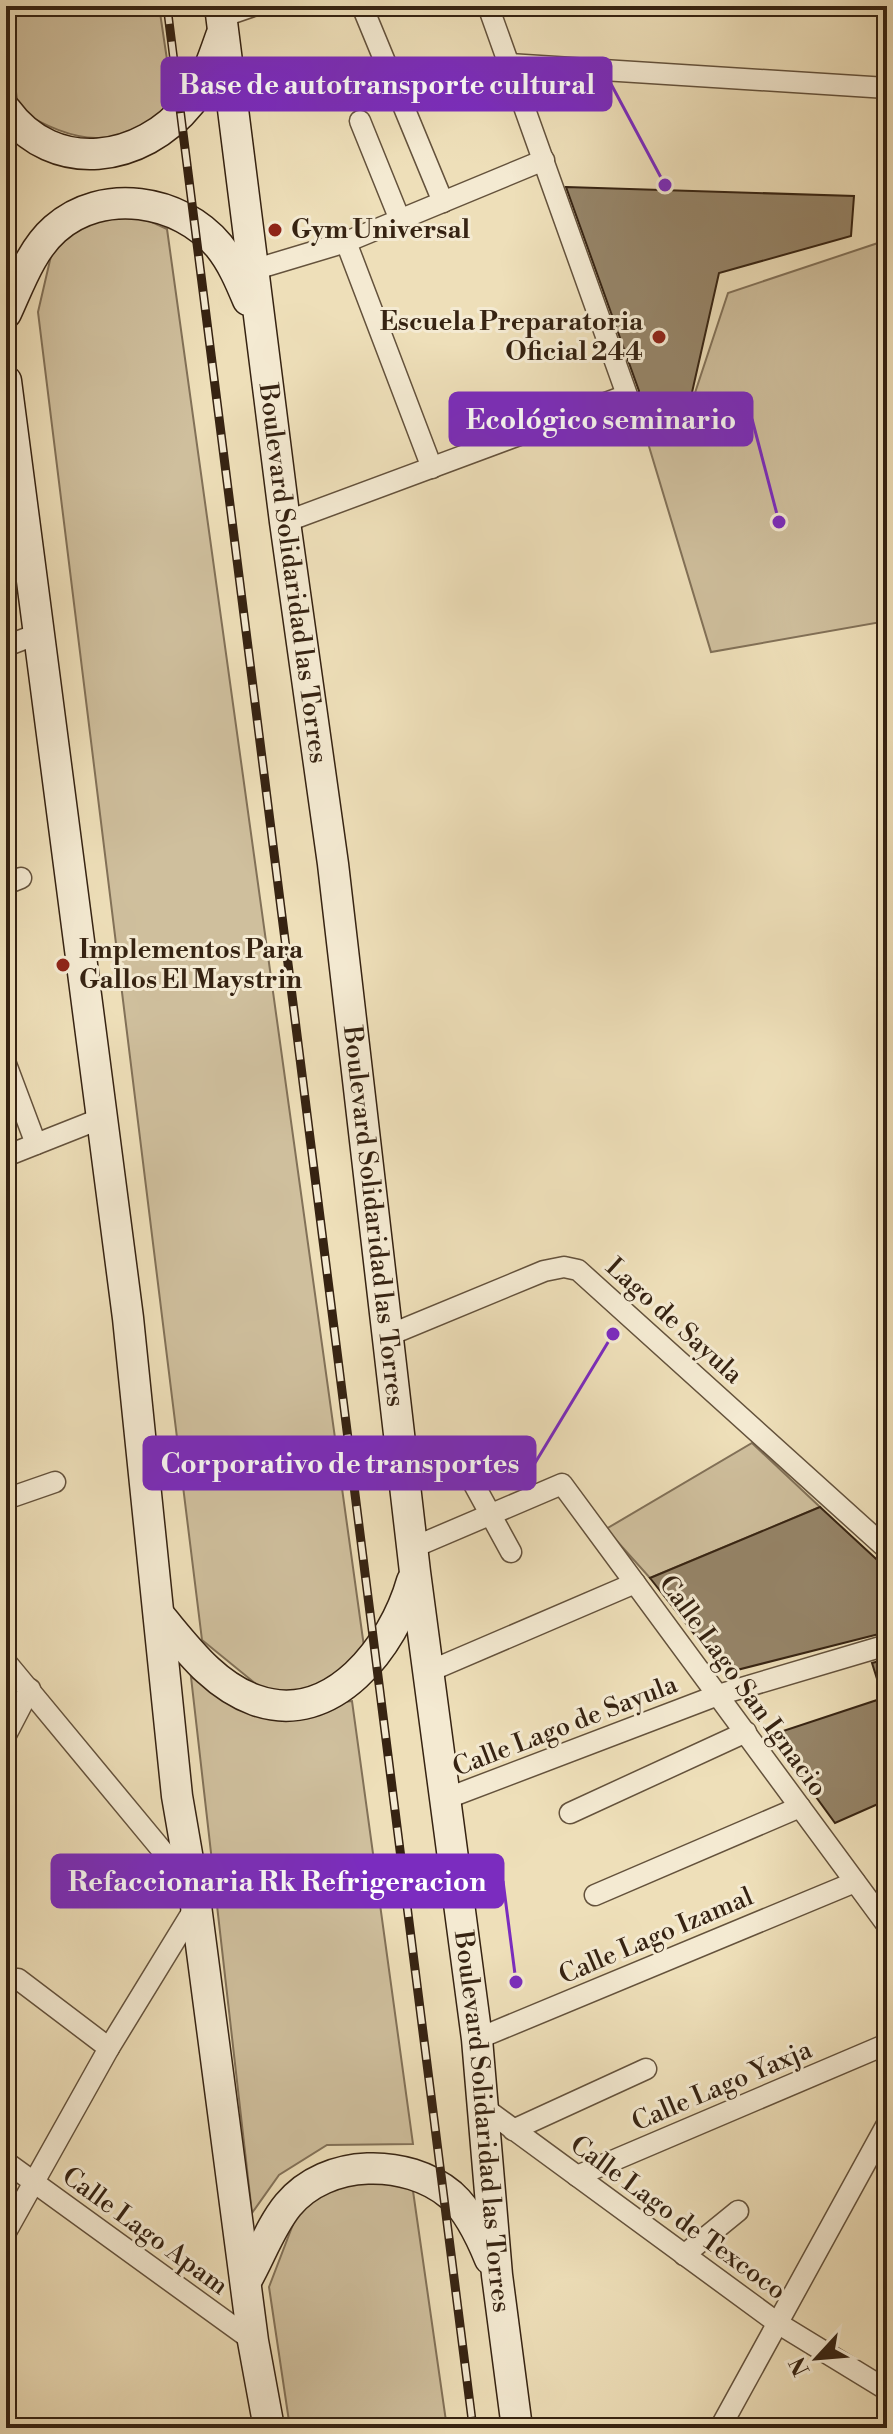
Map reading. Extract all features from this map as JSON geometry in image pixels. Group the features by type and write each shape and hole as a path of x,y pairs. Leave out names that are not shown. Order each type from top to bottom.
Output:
{"main road":[{"path":"6,110 24,130 56,149 91,157 126,149 160,129 190,103 209,70 221,18"},
{"name":"Boulevard Solidaridad las Torres","path":"221,18 285,522 333,864 414,1560 477,2039 497,2275 517,2428"},
{"path":"6,313 29,264 55,229 99,206 132,203 180,215 208,234 229,259 261,327"},
{"path":"6,381 102,1118 177,1796 194,1896 253,2341 269,2428"},
{"path":"159,1615 197,1660 240,1692 272,1703 308,1701 340,1687 377,1654 398,1624 414,1560"},
{"path":"246,2281 281,2215 298,2195 335,2175 376,2168 419,2175 454,2198 485,2246 497,2275"}],"street":[{"path":"221,18 253,6"},
{"path":"362,6 443,202"},
{"path":"285,522 627,395 488,6"},
{"path":"509,64 887,88"},
{"path":"360,121 400,220"},
{"path":"253,270 346,242 544,160"},
{"path":"346,242 432,468"},
{"path":"6,646 40,633"},
{"path":"6,1064 36,1144"},
{"path":"6,1156 102,1118"},
{"name":"Lago de Sayula","path":"387,1336 544,1271 564,1267 578,1270 887,1549"},
{"path":"470,1477 511,1552"},
{"path":"6,1499 55,1482"},
{"name":"Calle Lago San Ignacio","path":"490,1513 555,1484 564,1486 887,1925"},
{"path":"414,1560 490,1513"},
{"path":"430,1671 635,1583"},
{"name":"Calle Lago de Sayula","path":"445,1799 718,1695 887,1645"},
{"path":"6,1662 194,1896 6,2232"},
{"path":"6,1735 30,1689"},
{"path":"570,1813 746,1732"},
{"path":"595,1895 800,1807"},
{"name":"Calle Lago Izamal","path":"477,2039 855,1882"},
{"path":"18,1979 109,2048"},
{"name":"Calle Lago Yaxja","path":"577,2176 887,2044"},
{"path":"513,2130 646,2069"},
{"name":"Calle Lago de Texcoco","path":"483,2107 779,2324 887,2390"},
{"path":"720,2428 887,2124"},
{"name":"Calle Lago Apam","path":"6,2162 253,2341"},
{"path":"684,2255 738,2211"}],"shaded area":[{"path":"6,6 159,6 175,113 134,132 96,138 58,130 18,109"},
{"path":"115,205 167,229 366,1661 339,1683 272,1697 202,1640 38,312 57,230"},
{"path":"887,240 887,621 711,652 635,400 685,423 728,293"},
{"path":"752,1443 820,1507 650,1578 606,1529"},
{"path":"191,1677 250,1713 352,1701 413,2144 327,2145 279,2175 252,2213"},
{"path":"353,2176 412,2184 447,2428 290,2428 269,2287 302,2201"}],"building":[{"name":"Escuela Preparatoria Oficial 244","path":"566,187 854,196 851,236 719,273 686,419 638,402 639,391"},
{"path":"820,1507 887,1569 887,1632 725,1673 650,1578"},
{"path":"887,1659 887,1800 835,1823 771,1735 883,1698 872,1663"}],"railway":[{"path":"167,6 473,2428"}],"place":[{"name":"Base de autotransporte cultural","path":"665,185"},
{"name":"Gym Universal","path":"275,230"},
{"name":"Escuela Preparatoria Oficial 244","path":"659,337"},
{"name":"Ecológico seminario","path":"779,522"},
{"name":"Implementos Para Gallos El Maystrin","path":"63,965"},
{"name":"Corporativo de transportes","path":"613,1334"},
{"name":"Refaccionaria Rk Refrigeracion","path":"516,1982"}]}
